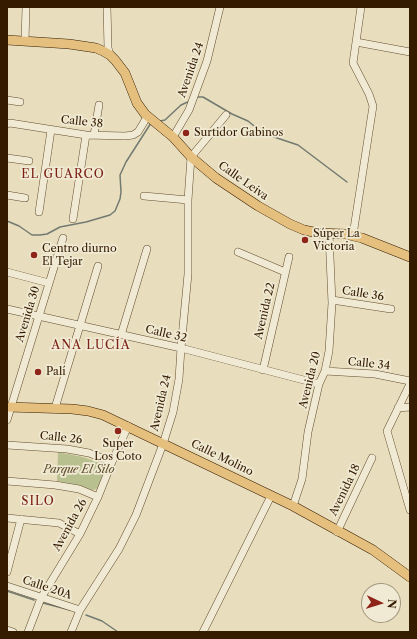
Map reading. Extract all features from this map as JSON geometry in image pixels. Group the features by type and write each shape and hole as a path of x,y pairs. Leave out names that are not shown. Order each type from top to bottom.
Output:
{"main road":[{"path":"7,40 85,46 96,48 110,55"},
{"name":"Calle Leiva","path":"110,55 125,73 137,103 147,117 173,137 191,157 222,182 258,206 290,224 311,232 353,235 410,257"},
{"name":"Calle Molino","path":"9,407 55,408 88,411 103,415 293,506 337,532 373,550 410,577"}],"street":[{"path":"25,41 26,7"},
{"path":"107,7 108,48 110,55"},
{"name":"Avenida 24","path":"173,137 189,110 207,61 220,7"},
{"path":"353,235 373,106 354,63 361,7"},
{"path":"356,42 410,52"},
{"path":"7,100 20,102"},
{"path":"94,135 99,105"},
{"path":"191,157 226,115"},
{"name":"Calle 38","path":"7,124 10,123 86,135 115,136 133,135 138,132 147,117"},
{"path":"39,212 51,130"},
{"path":"73,219 86,135"},
{"name":"Avenida 24","path":"71,632 80,610 119,549 136,515 163,444 176,396 179,379 188,274 188,200 191,157"},
{"path":"7,158 29,161"},
{"path":"7,195 25,198"},
{"path":"144,196 188,200"},
{"name":"Avenida 20","path":"293,506 302,478 308,432 319,384 325,371 329,351 332,300 329,234"},
{"name":"Avenida 30","path":"7,420 9,407 63,238"},
{"path":"121,335 147,249"},
{"path":"238,252 285,272"},
{"name":"Avenida 22","path":"263,370 288,257"},
{"path":"55,408 98,266"},
{"path":"7,272 49,284"},
{"name":"Calle 36","path":"332,300 391,310"},
{"name":"Calle 32","path":"7,309 181,348 319,384"},
{"name":"Calle 34","path":"325,371 375,374 410,382"},
{"path":"410,382 387,431 410,510"},
{"path":"398,408 410,407"},
{"name":"Avenida 26","path":"28,632 41,598 80,534 98,498 128,426"},
{"name":"Calle 26","path":"7,444 89,452 112,462"},
{"name":"Avenida 18","path":"337,532 372,458"},
{"path":"7,481 55,485 79,489 98,498"},
{"path":"203,632 272,496"},
{"path":"7,518 59,523 80,534"},
{"path":"7,572 21,519"},
{"name":"Calle 20A","path":"7,586 80,610"},
{"path":"7,630 13,632"}],"green space":[{"name":"Parque El Silo","path":"58,452 83,457 105,465 106,468 97,489 92,490 79,485 57,481"}],"waterway":[{"path":"196,97 203,97 232,114 248,121 259,130 298,145 347,182"},
{"path":"160,121 165,120 181,105 190,101"},
{"path":"7,221 19,226 32,235 40,235 47,234 60,227 86,222 110,215 115,211 120,199 120,175 126,162 151,123"},
{"path":"7,591 34,600"},
{"path":"43,603 70,610"},
{"path":"86,615 102,621 118,632"}],"place":[{"name":"Surtidor Gabinos","path":"186,133"},
{"name":"Súper La Victoria","path":"305,240"},
{"name":"Centro diurno El Tejar","path":"34,255"},
{"name":"Palí","path":"38,372"},
{"name":"Super Los Coto","path":"118,431"}],"district":[{"name":"EL GUARCO","path":"63,175"},
{"name":"ANA LUCÍA","path":"91,346"},
{"name":"SILO","path":"38,502"}]}
